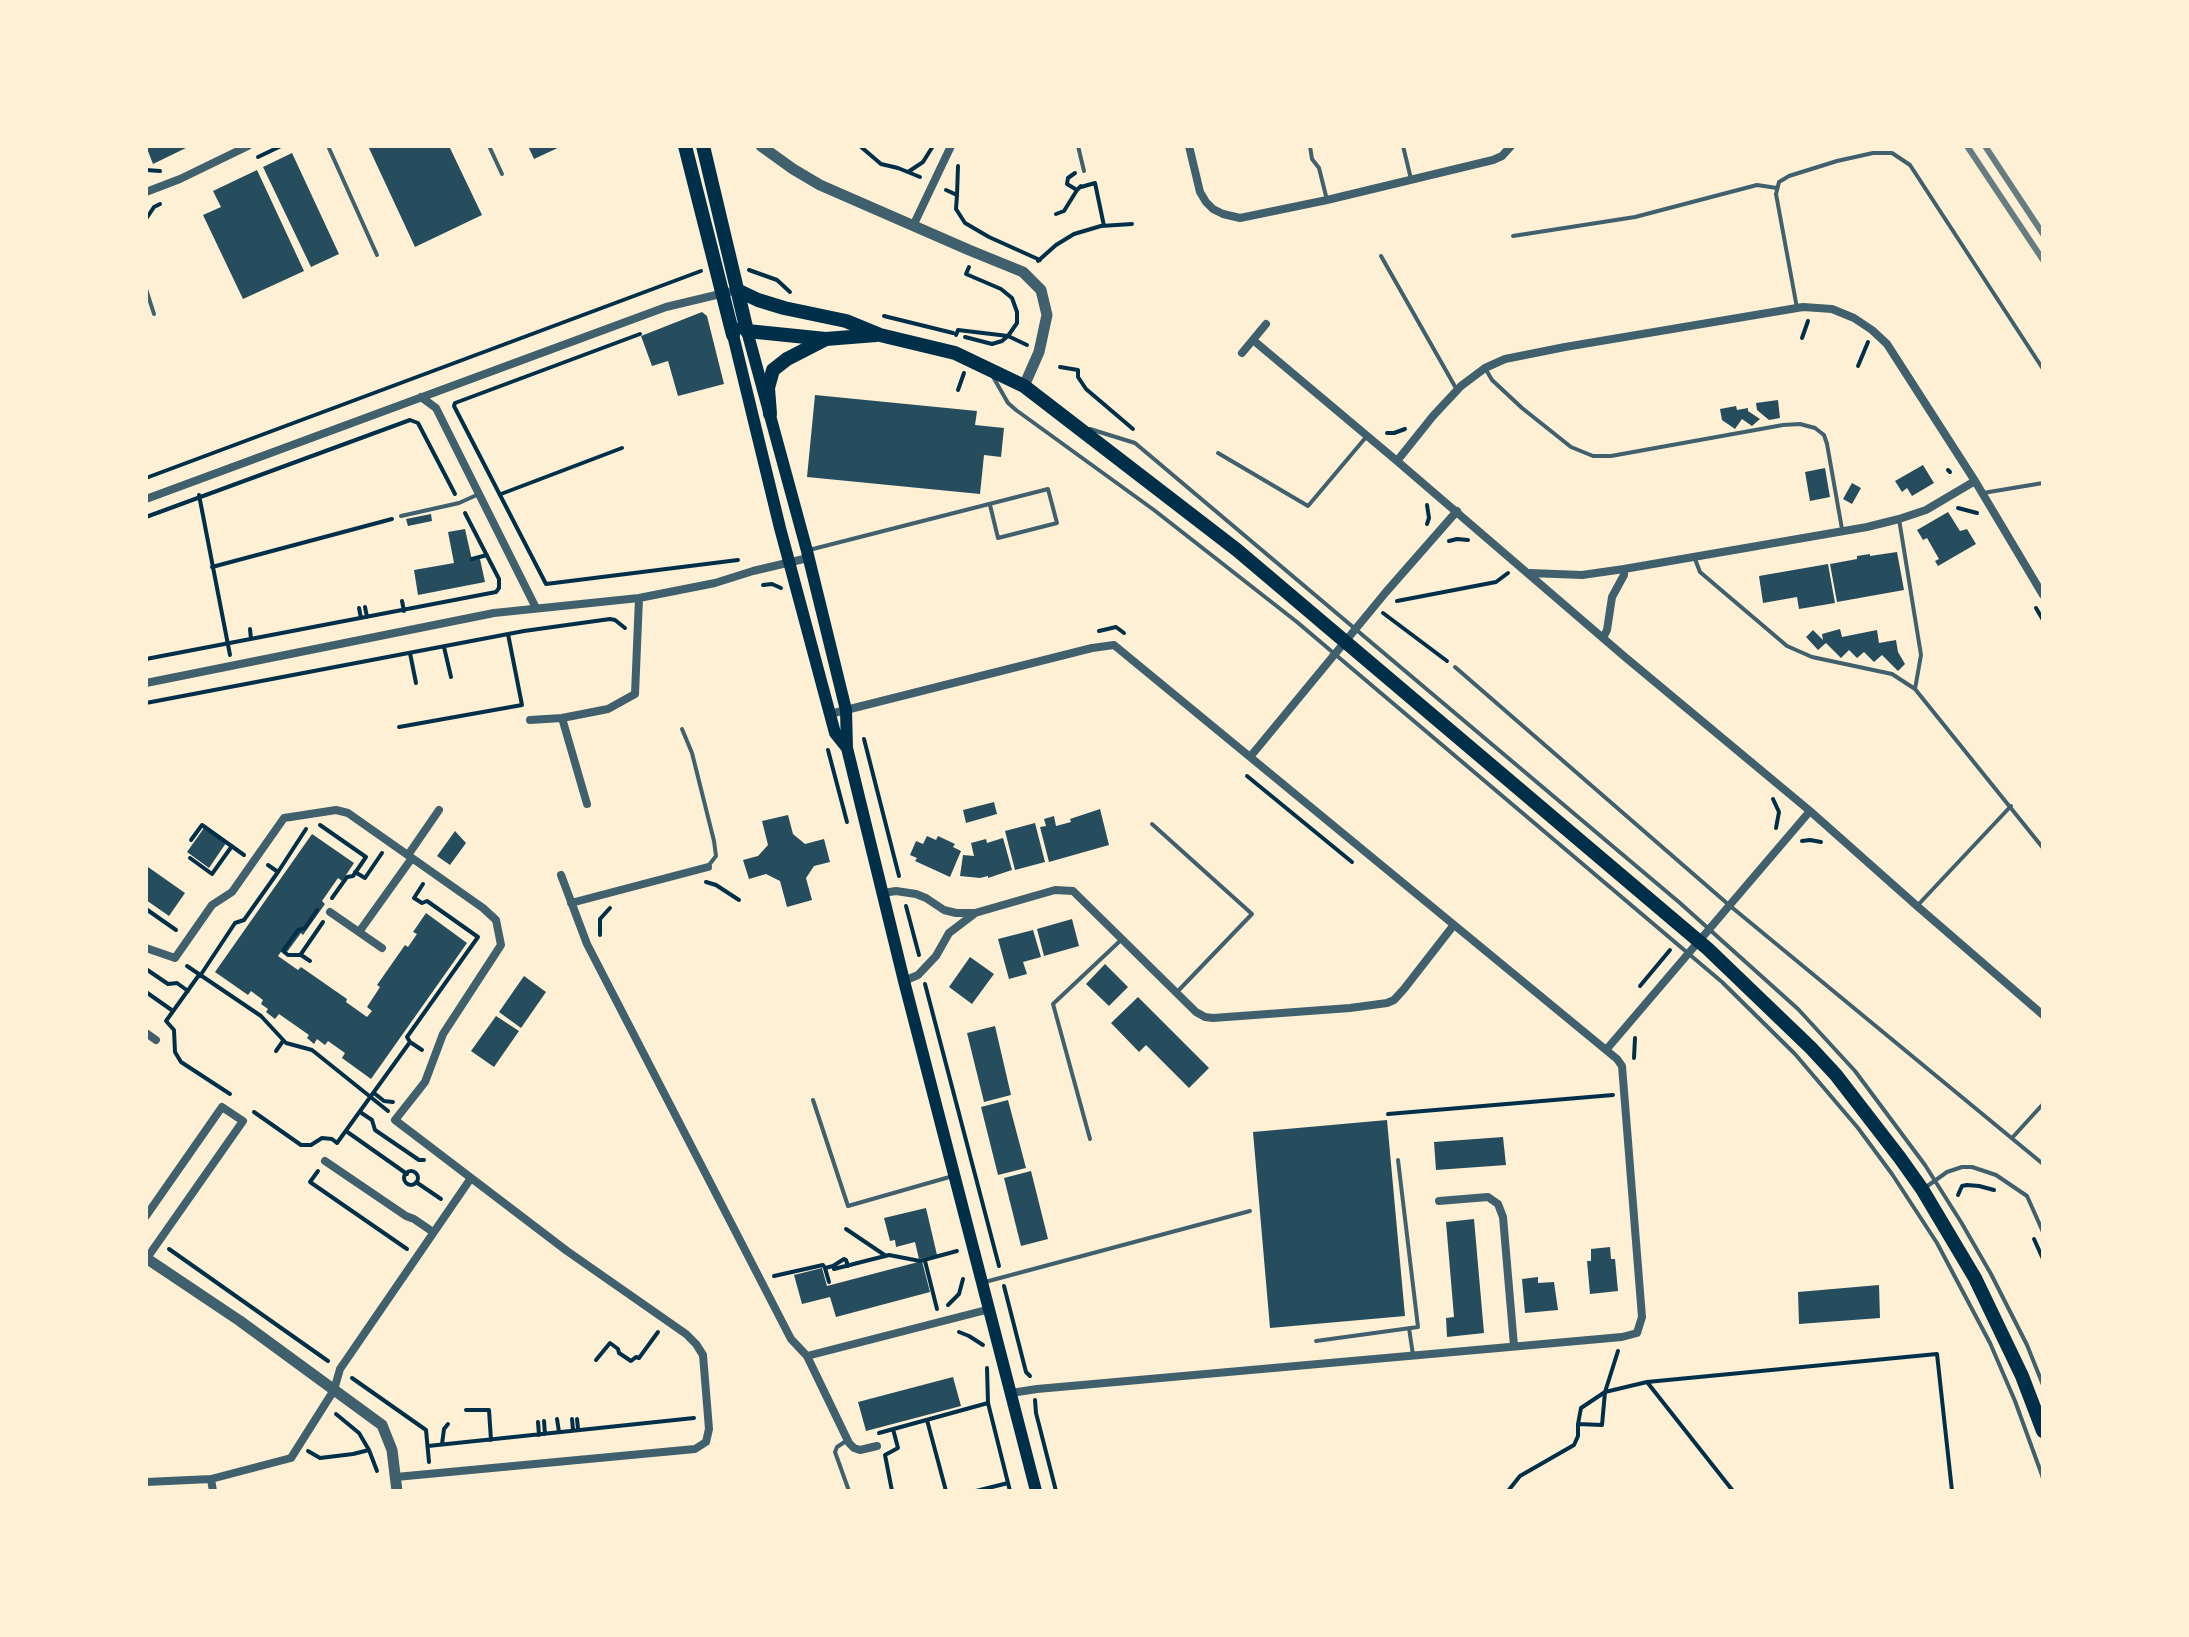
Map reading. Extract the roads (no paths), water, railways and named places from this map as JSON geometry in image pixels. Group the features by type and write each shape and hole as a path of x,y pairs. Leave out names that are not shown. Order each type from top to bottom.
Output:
{"main road":[{"path":"685,146 724,293 770,414 807,555 846,710 847,748 904,981 1036,1491"},
{"path":"703,146 712,183 728,316 740,333 789,563 835,733 847,748"},
{"path":"724,293 846,321 880,335 955,353 1024,386 1237,550 1736,974 1836,1075 1900,1158 1928,1185 2017,1365 2043,1431"},
{"path":"740,333 826,339 880,335"},
{"path":"770,414 768,388 773,370 787,359 826,339"}],"street":[{"path":"146,192 248,146"},
{"path":"761,146 820,185 1023,272 1041,290 1047,315 1039,352 1024,386"},
{"path":"913,226 951,146"},
{"path":"1189,146 1202,196 1209,206 1223,214 1242,218 1493,160 1511,146"},
{"path":"146,499 666,307 724,293"},
{"path":"1397,461 1457,390 1485,368 1505,359 1797,308 1841,311 1887,344 1983,493 2043,595"},
{"path":"1242,353 1266,324"},
{"path":"1253,340 1810,811 2043,1015"},
{"path":"421,397 436,408 536,608"},
{"path":"1529,573 1582,575 1842,532 1899,519 1930,508 1975,481"},
{"path":"1250,757 1457,511"},
{"path":"146,683 494,613 639,598 715,583 789,563 807,555"},
{"path":"1603,638 1612,597 1624,569"},
{"path":"530,720 562,718 608,709 635,694 639,598"},
{"path":"830,714 1112,645 1117,647 1622,1066 1642,1317 1637,1333 1622,1337 1011,1393"},
{"path":"562,718 587,804"},
{"path":"146,948 175,958 211,906 232,892 284,818 336,810 346,812 492,915 502,943 443,1034 427,1077 395,1120 567,1251 696,1344 703,1355 709,1434 702,1446 695,1449 396,1477"},
{"path":"359,932 406,866 439,810"},
{"path":"1606,1050 1810,811"},
{"path":"571,903 708,867"},
{"path":"561,875 587,944 783,1325 807,1356 847,1440 857,1450 877,1446"},
{"path":"883,893 916,894 944,910 975,913 1055,890 1070,890 1079,895 1196,1012 1210,1018 1379,1005 1394,1000 1453,926"},
{"path":"330,912 382,948"},
{"path":"904,981 918,975 938,953 949,933 975,913"},
{"path":"146,1033 156,1040"},
{"path":"146,1216 222,1107 243,1121 146,1258 240,1321 382,1425 392,1450 397,1491"},
{"path":"325,1161 433,1232"},
{"path":"146,1482 211,1479 291,1458 334,1390 340,1369 471,1178"},
{"path":"1439,1201 1488,1197 1498,1204 1503,1217 1514,1346"},
{"path":"807,1356 990,1309"},
{"path":"211,1479 213,1491"}],"lane":[{"path":"328,146 377,255"},
{"path":"489,146 502,174"},
{"path":"1078,146 1084,171"},
{"path":"1310,146 1327,200"},
{"path":"1403,146 1411,179"},
{"path":"1797,308 1777,188 1780,181 1863,155 1889,152 1903,158 1915,172 2043,369"},
{"path":"1513,236 1635,217 1757,185 1777,188"},
{"path":"1381,256 1457,390"},
{"path":"146,289 154,314"},
{"path":"1485,368 1492,380 1522,408 1571,447 1593,456 1611,456 1783,425 1800,424 1815,428 1824,435 1827,444 1842,532"},
{"path":"988,369 1013,408 1154,510 1297,622 1722,982 1787,1046 1858,1128 1937,1243 1990,1343 2043,1478"},
{"path":"1072,423 1135,443 1680,903 1798,1009 1855,1071 1910,1143 1928,1185 1991,1274 2027,1345 2043,1385"},
{"path":"1218,453 1308,506 1367,436"},
{"path":"1983,493 2043,483"},
{"path":"807,555 1048,489 1057,523 998,538 990,505"},
{"path":"401,516 459,503 480,494"},
{"path":"1899,519 1921,655 1915,689"},
{"path":"1695,556 1700,572 1787,646 1812,657 1892,674 1915,689 2043,848"},
{"path":"1455,667 1729,905 2043,1164"},
{"path":"682,729 692,753 714,841 716,856 708,867"},
{"path":"1917,906 2011,806"},
{"path":"1152,824 1252,914 1176,992"},
{"path":"1090,1139 1053,1004 1123,938"},
{"path":"813,1100 848,1206 956,1176"},
{"path":"2012,1138 2043,1104"},
{"path":"1316,1341 1418,1327 1398,1160"},
{"path":"1928,1185 1962,1167 1996,1175 2027,1196 2043,1232"},
{"path":"983,1283 1250,1211"},
{"path":"1409,1328 1413,1355"},
{"path":"847,1440 835,1452 849,1491"}],"railway":[{"path":"1967,146 2043,260"},
{"path":"1985,146 2043,234"}]}
